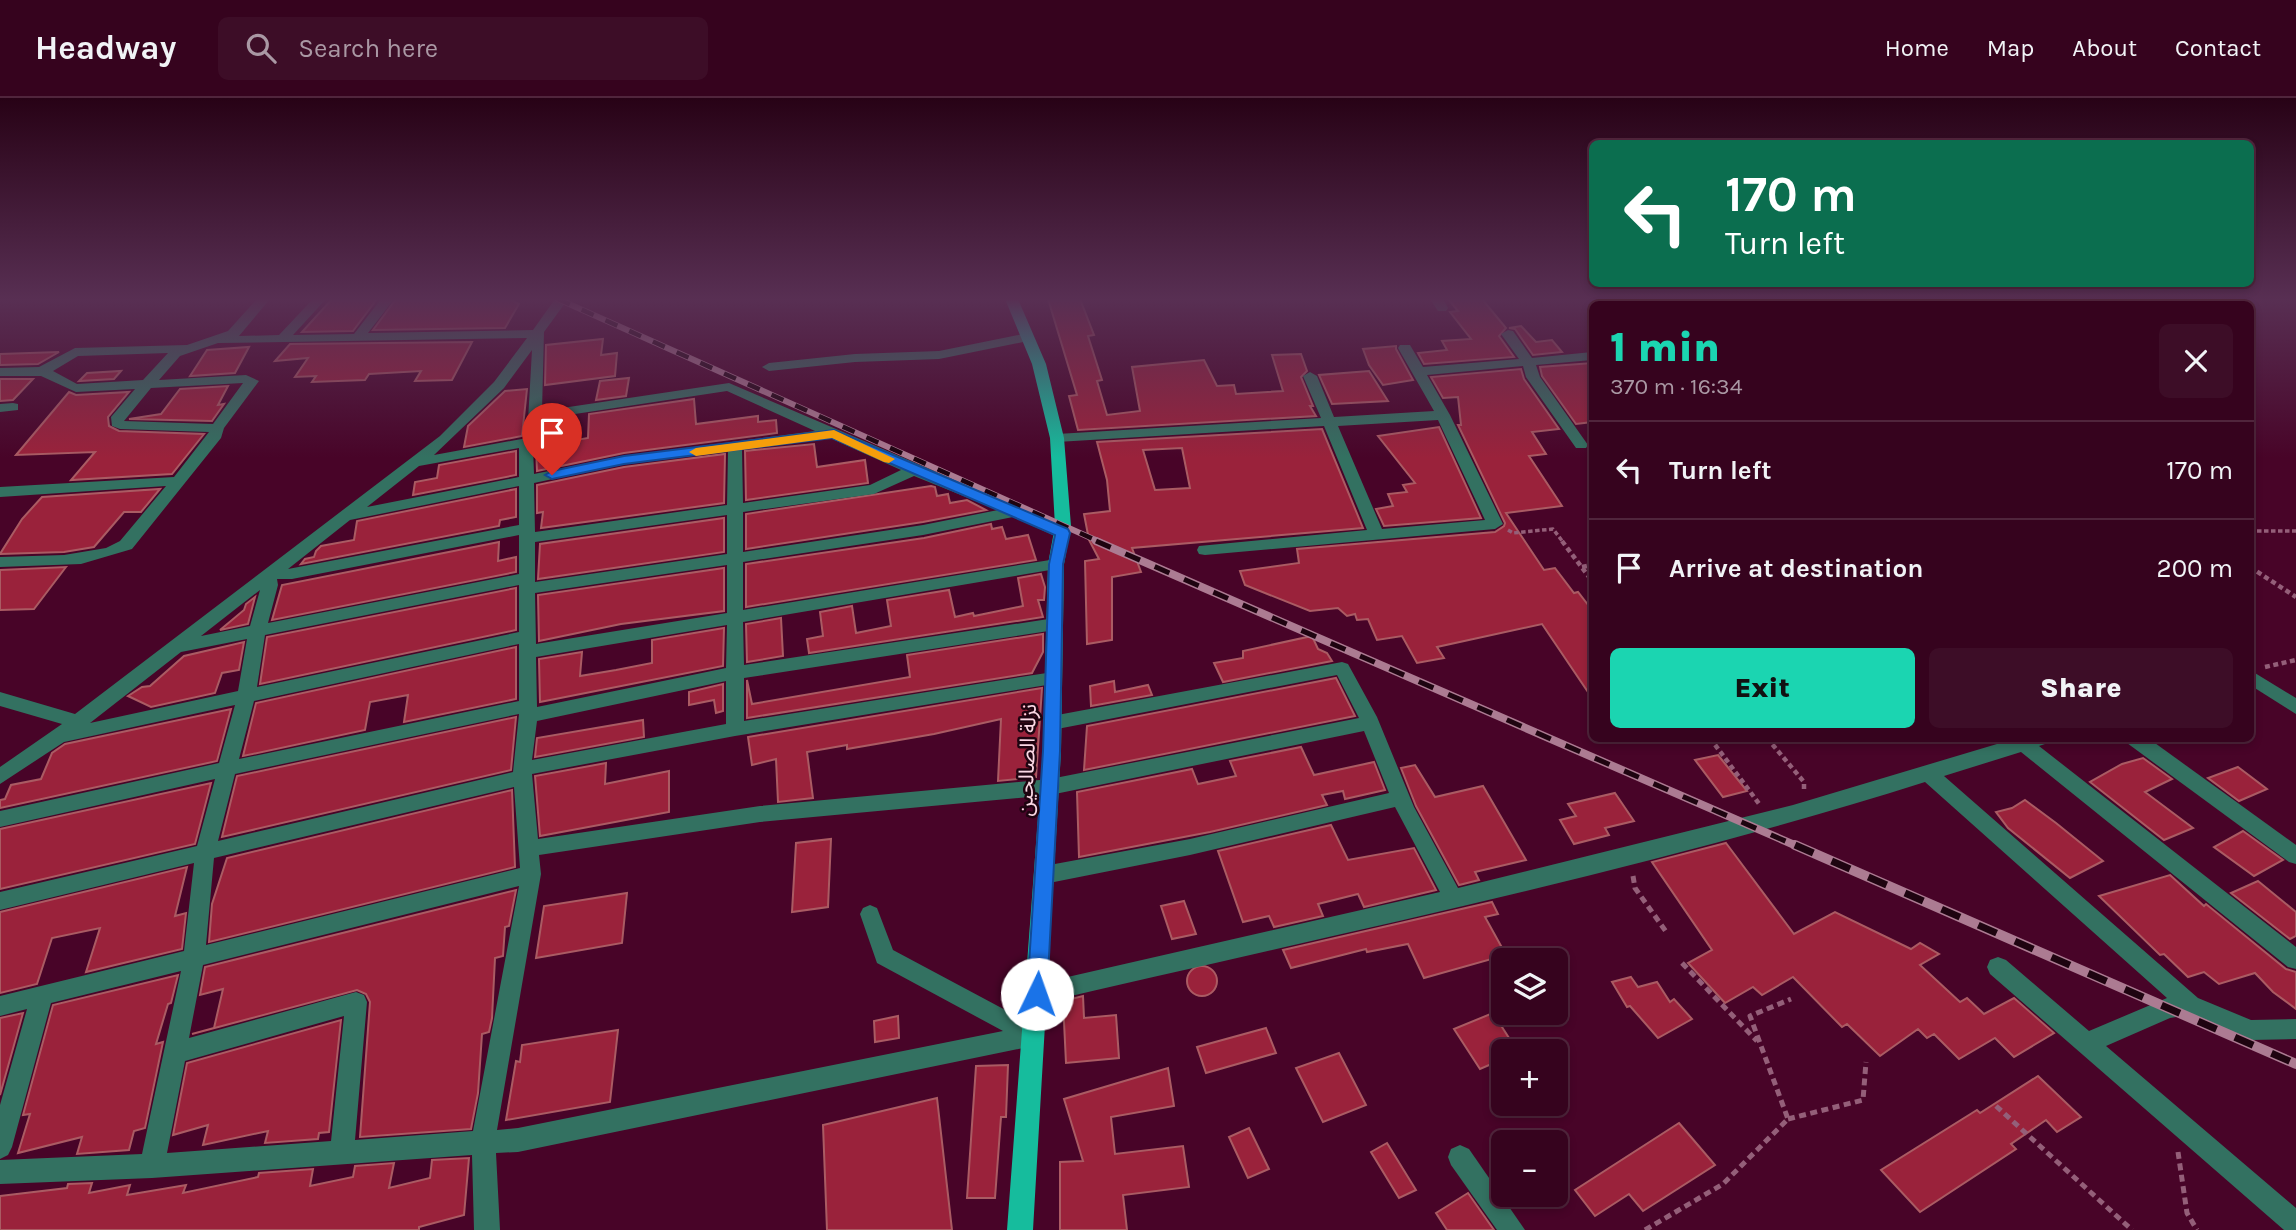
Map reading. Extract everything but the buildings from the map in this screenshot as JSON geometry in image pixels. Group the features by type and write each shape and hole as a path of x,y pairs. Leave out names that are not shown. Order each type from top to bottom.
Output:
{"main road":[{"name":"نزلة الصالحين","path":"1020,1230 1023,1150 1037,994 1050,787 1056,564 1063,533 1057,438 1034,352"}],"street":[{"path":"41,372 79,352"},
{"path":"179,352 145,385 118,417 117,423 159,428 217,428"},
{"path":"0,777 78,722 445,439 499,385 525,352"},
{"path":"414,463 534,441 538,352"},
{"path":"769,368 855,358 939,355 955,352"},
{"path":"1205,550 1495,524 1443,415 1407,352"},
{"path":"1521,352 1533,377 1581,445"},
{"path":"1418,372 1589,356"},
{"path":"0,562 110,554 126,545 216,435 217,428 252,382 246,379 76,388 61,384 49,374 41,372 1,373"},
{"path":"1310,376 1377,535"},
{"path":"534,416 729,387 913,470 1063,533"},
{"path":"1057,438 1443,415"},
{"path":"344,517 624,460 834,433"},
{"path":"487,1230 483,1142 531,874 523,773 528,711 526,443"},
{"path":"735,446 735,729"},
{"path":"268,573 292,574 527,533 734,509 874,489 913,470"},
{"path":"0,492 178,481"},
{"path":"177,646 527,583 734,560 935,528 1012,512"},
{"path":"58,736 527,644 735,616 1056,564"},
{"path":"152,1166 194,958 205,853 246,697 257,631 270,585 268,573"},
{"path":"0,819 225,771 382,733 528,711 735,673 1055,624"},
{"path":"1052,723 1342,668 1370,723 1402,798 1452,896"},
{"path":"2256,672 2296,707"},
{"path":"0,901 205,853 523,773 735,729 1053,678"},
{"path":"0,699 78,722"},
{"path":"531,848 760,814 1050,787 1370,723"},
{"path":"1037,994 1771,820 1930,775 2029,742"},
{"path":"2033,742 2296,960"},
{"path":"2139,742 2296,856"},
{"path":"1930,775 2190,1005 2251,1030 2296,1029"},
{"path":"1044,875 1190,847 1402,798"},
{"path":"0,1006 531,874"},
{"path":"870,914 885,956 1033,1036"},
{"path":"1998,967 2173,1121 2296,1224"},
{"path":"0,1147 42,995"},
{"path":"175,1053 356,1002 342,1151"},
{"path":"2085,1044 2168,1008 2190,1005"},
{"path":"0,1172 152,1166 531,1138 1033,1036"},
{"path":"1460,1157 1512,1230"}],"path":[{"path":"1495,524 1513,533 1553,529 1589,577"},
{"path":"2254,530 2296,531"},
{"path":"1582,567 1589,566"},
{"path":"2254,570 2296,597"},
{"path":"2256,672 2296,660"},
{"path":"1713,742 1771,820"},
{"path":"1770,742 1804,782 1805,810"},
{"path":"1630,854 1635,888 1667,933"},
{"path":"1682,963 1760,1044"},
{"path":"1788,1119 1750,1016 1791,999"},
{"path":"1645,1230 1723,1184 1788,1119 1863,1100 1866,1062"},
{"path":"1996,1106 2132,1230"},
{"path":"2173,1121 2187,1213 2197,1230"}],"railway":[{"path":"676,352 1100,542"},
{"path":"1096,541 1799,847"},
{"path":"1795,845 2296,1064"}],"slow traffic":[{"path":"696,452 834,433 889,459"}],"route":[{"path":"552,475 624,460 834,433 913,470 1063,533 1056,564 1052,751 1037,994"}]}
